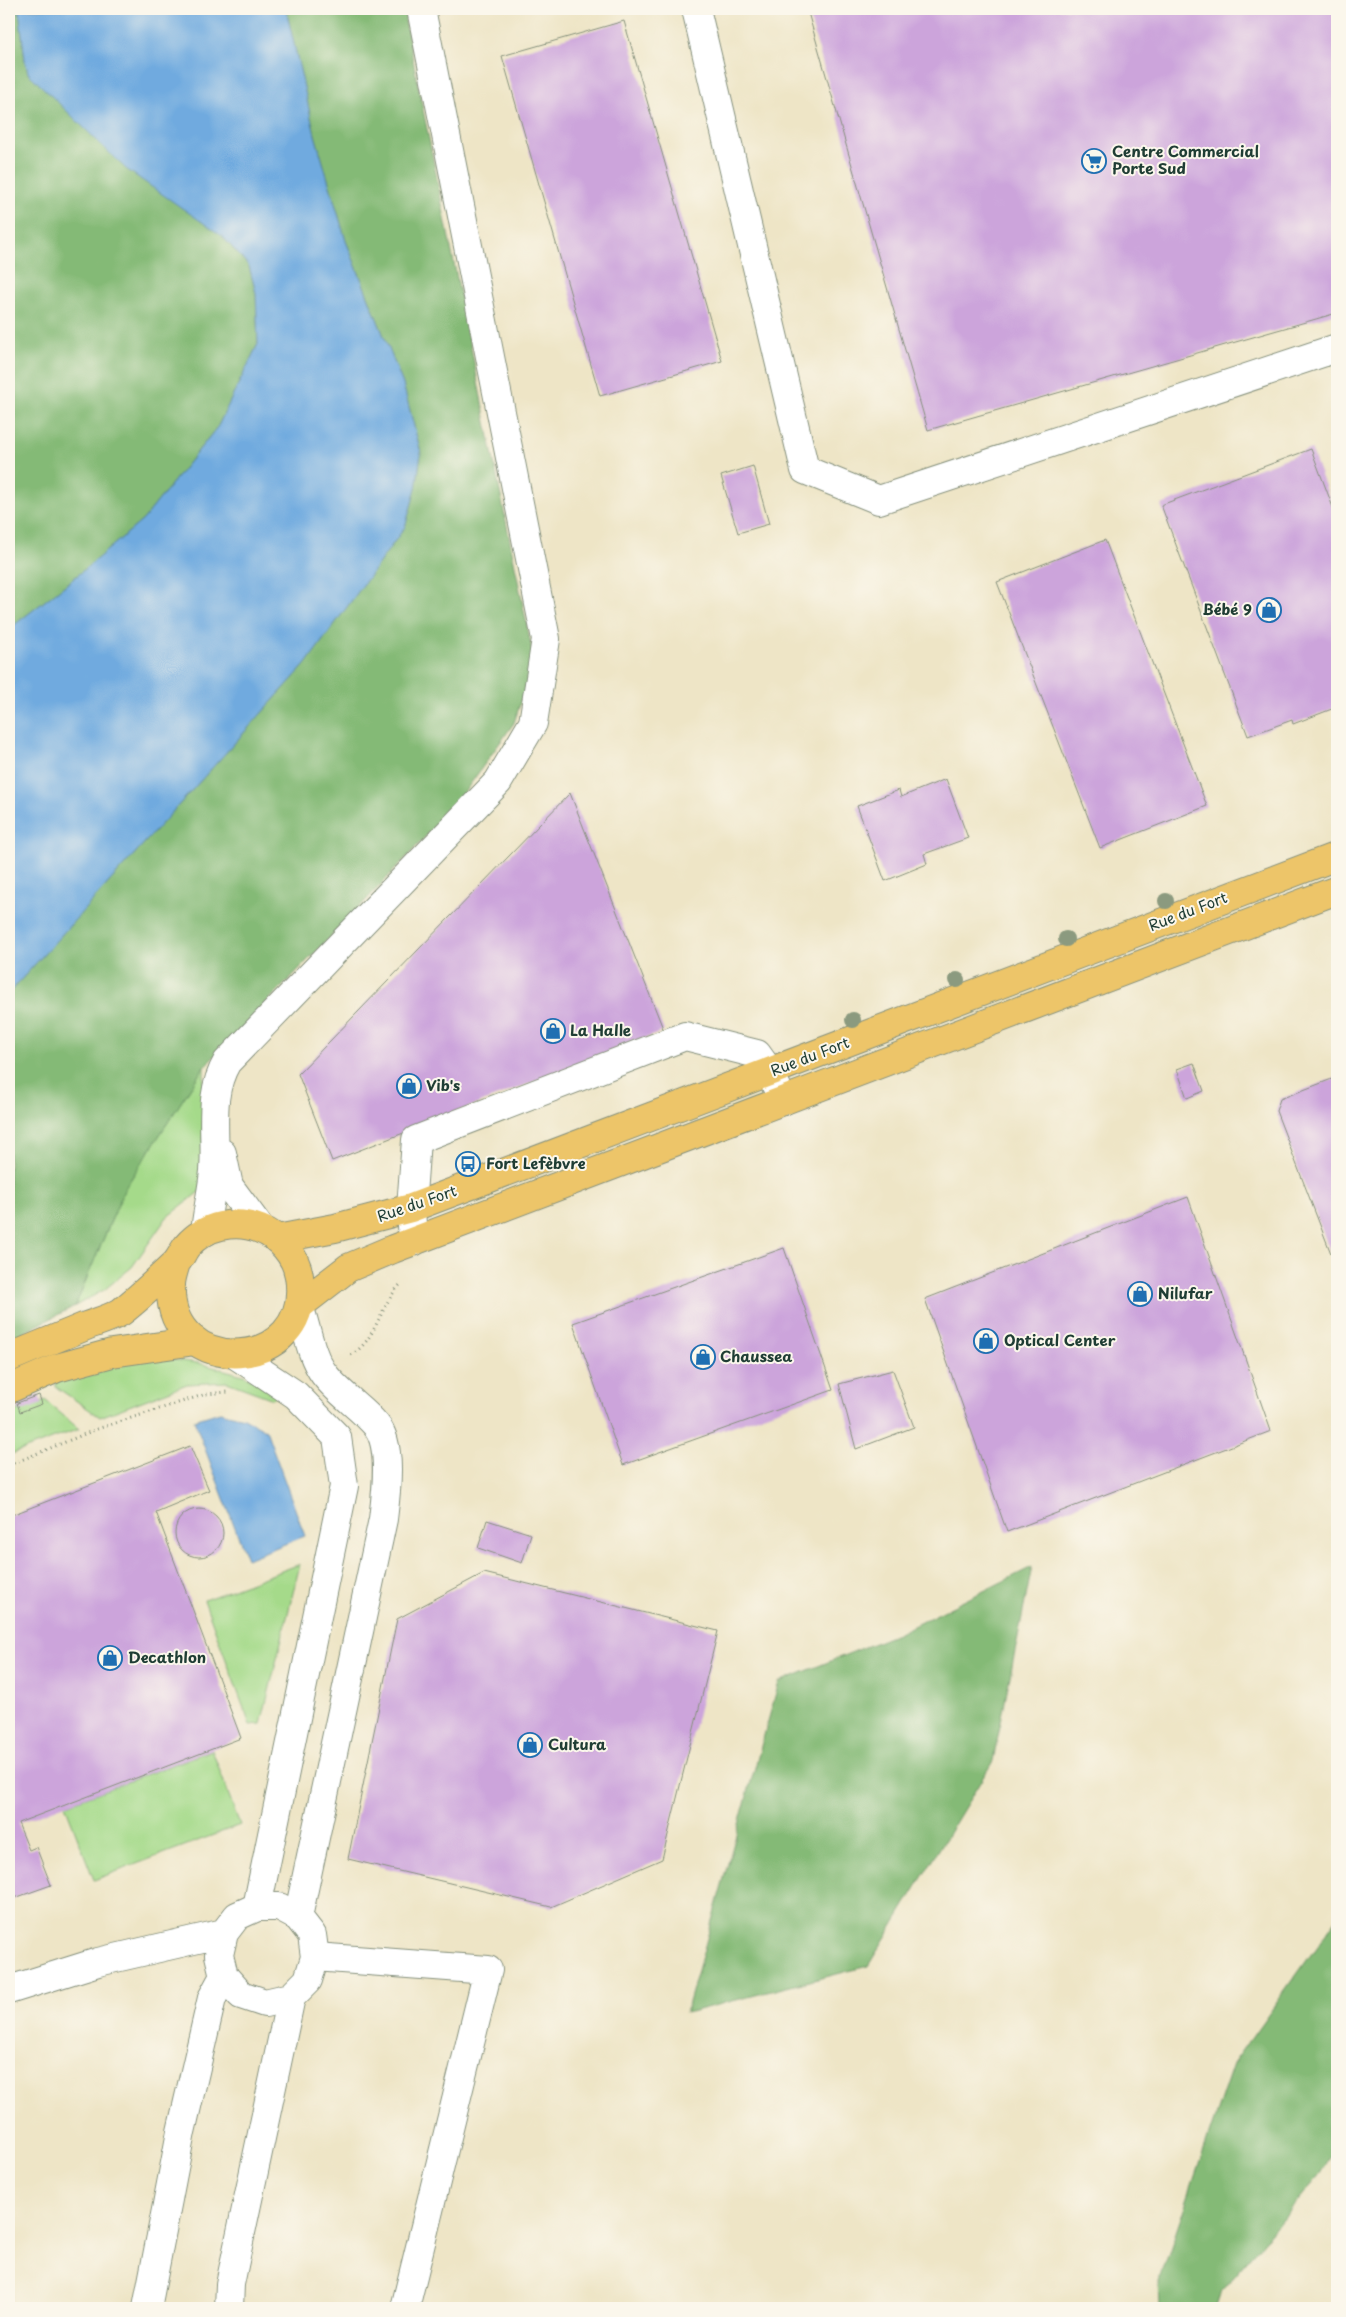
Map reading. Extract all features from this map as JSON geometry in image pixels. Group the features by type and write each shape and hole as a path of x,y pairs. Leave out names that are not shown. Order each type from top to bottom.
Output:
{"main road":[{"name":"Rue du Fort","path":"269,1234 335,1228 411,1208 1337,856"},
{"name":"Rue du Fort","path":"299,1306 348,1268 1337,890"},
{"name":"Rue du Fort","path":"9,1358 120,1312 176,1263 188,1245 205,1232 225,1224 244,1224 269,1234 290,1253 298,1269 301,1287 299,1306 290,1325 276,1341 257,1352 236,1355 215,1352 195,1341 181,1325 172,1306 171,1284 176,1263"},
{"path":"9,1389 57,1368 112,1353 195,1341"}],"lane":[{"path":"269,1234 230,1186 215,1118 213,1098 218,1077 227,1062 498,782 533,723 546,638 421,9"},
{"path":"696,9 804,470 879,500 1337,348"},
{"path":"413,1242 411,1208 416,1140 685,1036 757,1054 770,1072 784,1101"},
{"path":"205,1232 214,1172 215,1118"},
{"path":"298,1917 387,1494 387,1454 378,1427 324,1374 310,1346 299,1306"},
{"path":"236,1355 296,1395 337,1437 344,1486 257,1907"},
{"path":"257,1907 279,1907 298,1917 312,1935 315,1957 308,1980 291,1997 266,2003 241,1995 224,1976 219,1955 224,1933 237,1916 257,1907"},
{"path":"9,1990 98,1962 224,1933"},
{"path":"315,1957 488,1970 405,2308"},
{"path":"147,2308 190,2093 212,1998 224,1976"},
{"path":"229,2308 230,2284 291,1997"}],"path":[{"path":"9,1464 97,1429 206,1394 226,1391 235,1394"}],"green space":[{"path":"9,9 19,9 28,73 222,236 249,266 256,293 258,344 218,426 143,520 73,579 9,629"},
{"path":"286,9 416,9 405,20 534,660 514,723 456,804 375,891 204,1067 125,1188 75,1306 9,1340 9,993 305,665 405,527 416,489 421,453 403,384 346,241 315,135"},
{"path":"204,1067 203,1189 167,1217 132,1267 104,1290 75,1306 125,1188"},
{"path":"147,1356 198,1363 243,1375 279,1392 273,1399 227,1382 187,1384 100,1417 56,1387 56,1376"},
{"path":"45,1400 79,1429 9,1455 9,1413"},
{"path":"300,1564 261,1724 250,1725 204,1600"},
{"path":"1032,1567 993,1761 868,1966 686,2013 779,1682 897,1634"},
{"path":"212,1750 240,1825 94,1880 65,1805"},
{"path":"1337,1918 1337,2146 1321,2174 1222,2290 1217,2308 1160,2308 1159,2282 1233,2064"}],"water":[{"path":"19,9 286,9 315,135 346,241 403,384 421,453 416,489 405,527 305,665 9,993 9,629 73,579 143,520 218,426 258,344 256,293 249,266 222,236 126,169 28,73"},
{"path":"220,1412 244,1418 266,1430 305,1536 247,1559 194,1420"}],"building":[{"name":"Centre Commercial Porte Sud","path":"807,9 1337,9 1337,313 928,430"},
{"path":"624,21 722,361 600,396 502,56"},
{"name":"Bébé 9","path":"1311,449 1337,518 1337,707 1293,724 1292,720 1248,736 1161,505"},
{"path":"753,466 769,524 738,533 721,476"},
{"path":"1105,540 1207,806 1100,848 997,582"},
{"path":"946,779 968,838 924,854 927,864 885,881 857,806 899,790 901,797"},
{"path":"570,793 664,1031 332,1161 298,1074"},
{"path":"1194,1063 1204,1091 1187,1098 1177,1069"},
{"path":"1337,1077 1337,1269 1276,1111 1280,1099"},
{"path":"1188,1197 1271,1431 1007,1532 925,1299"},
{"name":"Chaussea","path":"784,1248 833,1390 623,1465 573,1323"},
{"path":"893,1370 914,1427 856,1449 839,1384"},
{"path":"39,1395 42,1404 20,1412 17,1403"},
{"name":"Decathlon","path":"190,1446 209,1490 156,1512 241,1738 18,1823 29,1850 36,1847 51,1885 9,1900 9,1516"},
{"path":"194,1509 204,1509 213,1513 219,1519 223,1533 219,1547 213,1553 204,1557 194,1557 185,1553 179,1547 175,1538 175,1528 179,1519 185,1513"},
{"path":"487,1520 531,1534 522,1563 478,1548"},
{"name":"Cultura","path":"484,1573 718,1631 662,1859 551,1907 348,1859 397,1619"}],"place":[{"name":"Centre Commercial Porte Sud","path":"1094,161"},
{"name":"Bébé 9","path":"1269,610"},
{"name":"La Halle","path":"553,1031"},
{"name":"Vib's","path":"409,1086"},
{"name":"Fort Lefèbvre","path":"468,1164"},
{"name":"Nilufar","path":"1140,1294"},
{"name":"Optical Center","path":"986,1341"},
{"name":"Chaussea","path":"703,1357"},
{"name":"Decathlon","path":"110,1658"},
{"name":"Cultura","path":"530,1745"}]}
